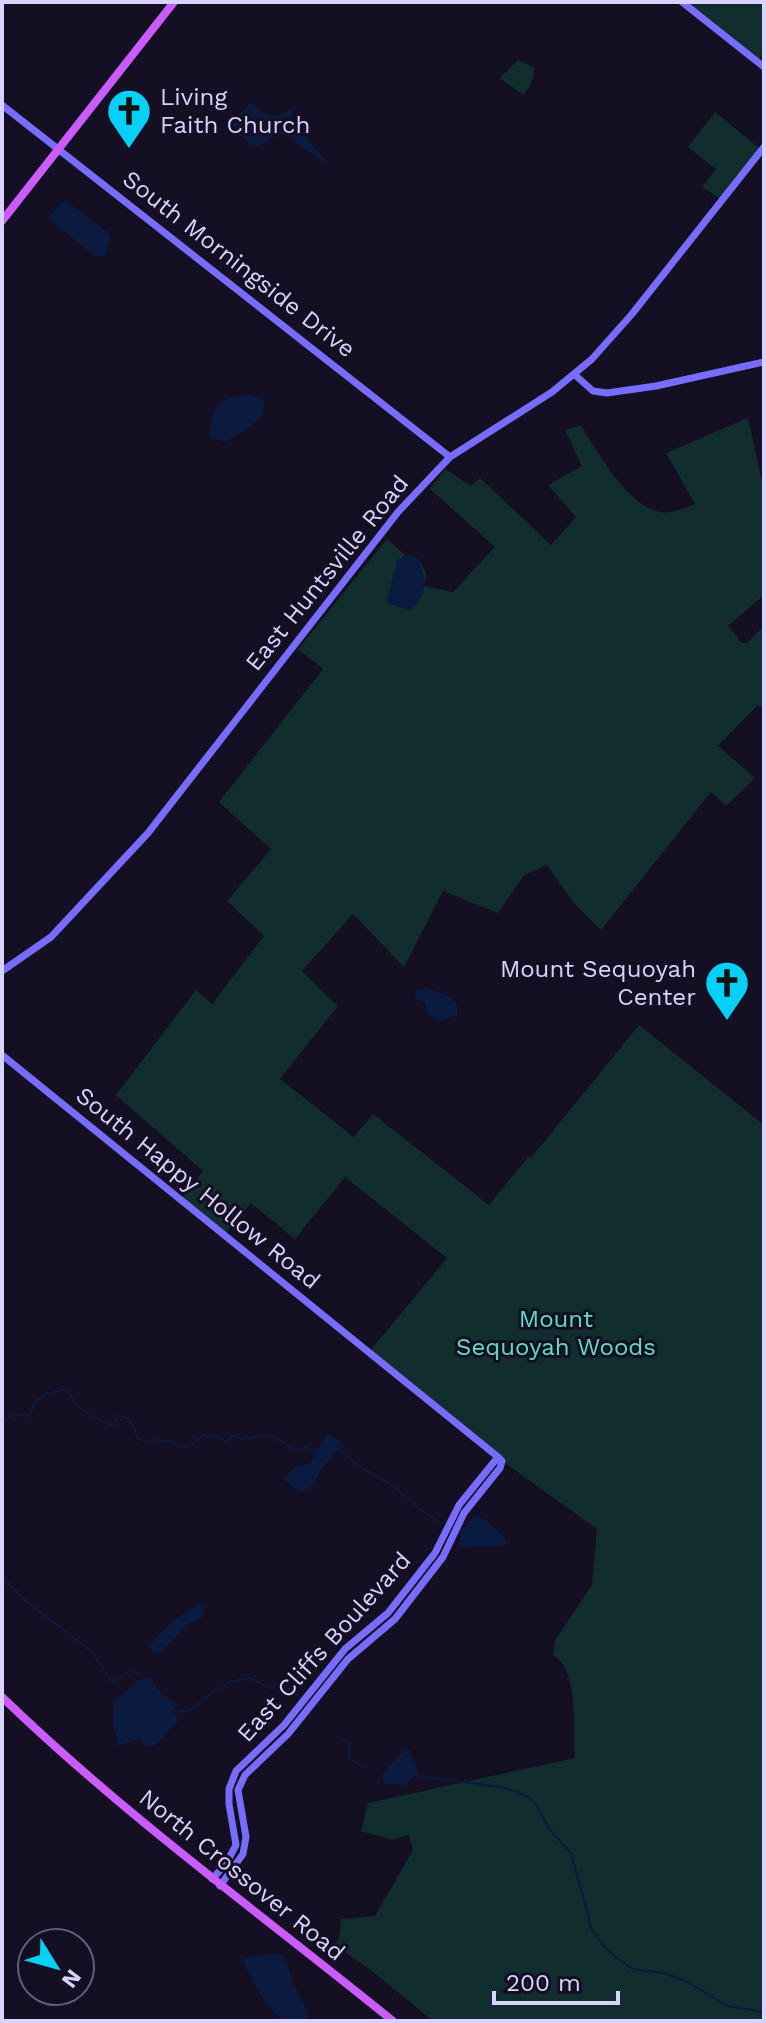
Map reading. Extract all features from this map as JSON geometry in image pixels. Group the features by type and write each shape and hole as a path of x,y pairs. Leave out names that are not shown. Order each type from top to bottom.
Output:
{"main road":[{"path":"2,221 174,2"},
{"name":"North Crossover Road","path":"2,1697 68,1759 220,1886 393,2021"}],"street":[{"path":"682,2 764,67"},
{"name":"South Morningside Drive","path":"2,105 450,457"},
{"name":"East Huntsville Road","path":"2,971 51,937 140,843 383,530 450,457 575,375 616,333 764,147"},
{"path":"575,375 598,394 656,386 764,362"},
{"name":"South Happy Hollow Road","path":"2,1055 498,1457"},
{"name":"East Cliffs Boulevard","path":"212,1879 226,1864 236,1845 229,1789 236,1771 284,1725 345,1649 388,1613 435,1553 461,1510 500,1468 502,1461 498,1457"},
{"name":"East Cliffs Boulevard","path":"220,1886 243,1854 246,1837 238,1790 245,1775 288,1734 348,1659 395,1619 443,1557 461,1510"}],"green space":[{"path":"682,2 764,2 764,52 757,61"},
{"path":"518,60 535,68 531,84 523,95 500,78"},
{"path":"715,112 762,150 722,200 702,187 716,169 688,147"},
{"name":"Mount Sequoyah Woods","path":"748,418 764,490 764,595 728,626 742,643 747,643 764,626 764,706 757,706 718,746 755,778 726,806 711,792 601,930 574,903 547,865 524,875 498,913 443,891 404,967 353,914 302,971 338,1006 280,1079 354,1137 373,1114 489,1205 639,1025 764,1125 764,2021 433,2021 372,1971 340,1949 333,1951 340,1934 341,1919 375,1916 413,1850 409,1835 392,1840 361,1831 368,1803 575,1758 571,1686 561,1662 553,1655 556,1639 592,1585 597,1529 502,1461 369,1352 447,1258 345,1177 295,1239 251,1203 224,1235 180,1200 203,1171 116,1095 196,990 212,1004 264,936 227,901 271,849 219,802 323,669 298,649 387,539 405,555 417,557 426,573 424,586 453,592 495,547 430,489 445,469 471,486 480,478 551,545 576,517 548,485 582,466 565,430 581,425 604,462 635,499 659,512 668,512 695,504 666,453"}],"water":[{"path":"251,103 264,113 277,116 297,106 291,117 294,123 326,164 284,134 253,147 231,128 240,112"},
{"path":"66,201 109,233 110,240 103,257 94,255 51,222 50,215"},
{"path":"249,395 262,398 263,412 259,418 226,442 210,438 214,411 218,406 230,398"},
{"path":"405,555 417,557 424,579 421,597 411,611 386,603 397,561"},
{"path":"426,988 447,995 457,1004 457,1015 439,1022 428,1014 425,1002 415,1000 416,991"},
{"path":"329,1434 342,1442 344,1447 329,1460 309,1490 300,1492 284,1479 293,1468 310,1464"},
{"path":"474,1516 496,1529 506,1541 504,1546 458,1547 462,1531"},
{"path":"199,1604 205,1608 201,1618 187,1625 160,1653 154,1653 149,1647 160,1633"},
{"path":"148,1677 163,1696 178,1704 172,1712 177,1723 150,1747 141,1744 141,1739 116,1746 118,1739 113,1727 113,1702 136,1682"},
{"path":"405,1749 410,1751 419,1773 406,1785 384,1784 382,1775"},
{"path":"274,1953 285,1956 292,1980 308,2013 307,2021 283,2021 264,2000 243,1962 247,1957"}],"waterway":[{"path":"2,1424 11,1415 29,1416 35,1402 46,1394 64,1390 79,1408 109,1425 114,1425 117,1416 126,1418 132,1423 138,1439 146,1441"},
{"path":"154,1440 171,1441 184,1447 203,1435 228,1442 232,1435 241,1439 269,1435 298,1451 306,1447 317,1452"},
{"path":"339,1448 358,1465 440,1522"},
{"path":"2,1577 27,1602 92,1652 110,1680 115,1682 129,1671 143,1674"},
{"path":"170,1713 192,1710 229,1682 250,1678 269,1688 290,1689 299,1697"},
{"path":"336,1736 350,1744 348,1754 351,1760 366,1768"},
{"path":"413,1775 499,1787 529,1798 550,1830 571,1853 592,1930 606,1949 632,1969 664,1973 686,1981 727,2006 764,2012"}],"place":[{"name":"Living Faith Church","path":"129,150"},
{"name":"Mount Sequoyah Center","path":"727,1022"}]}
